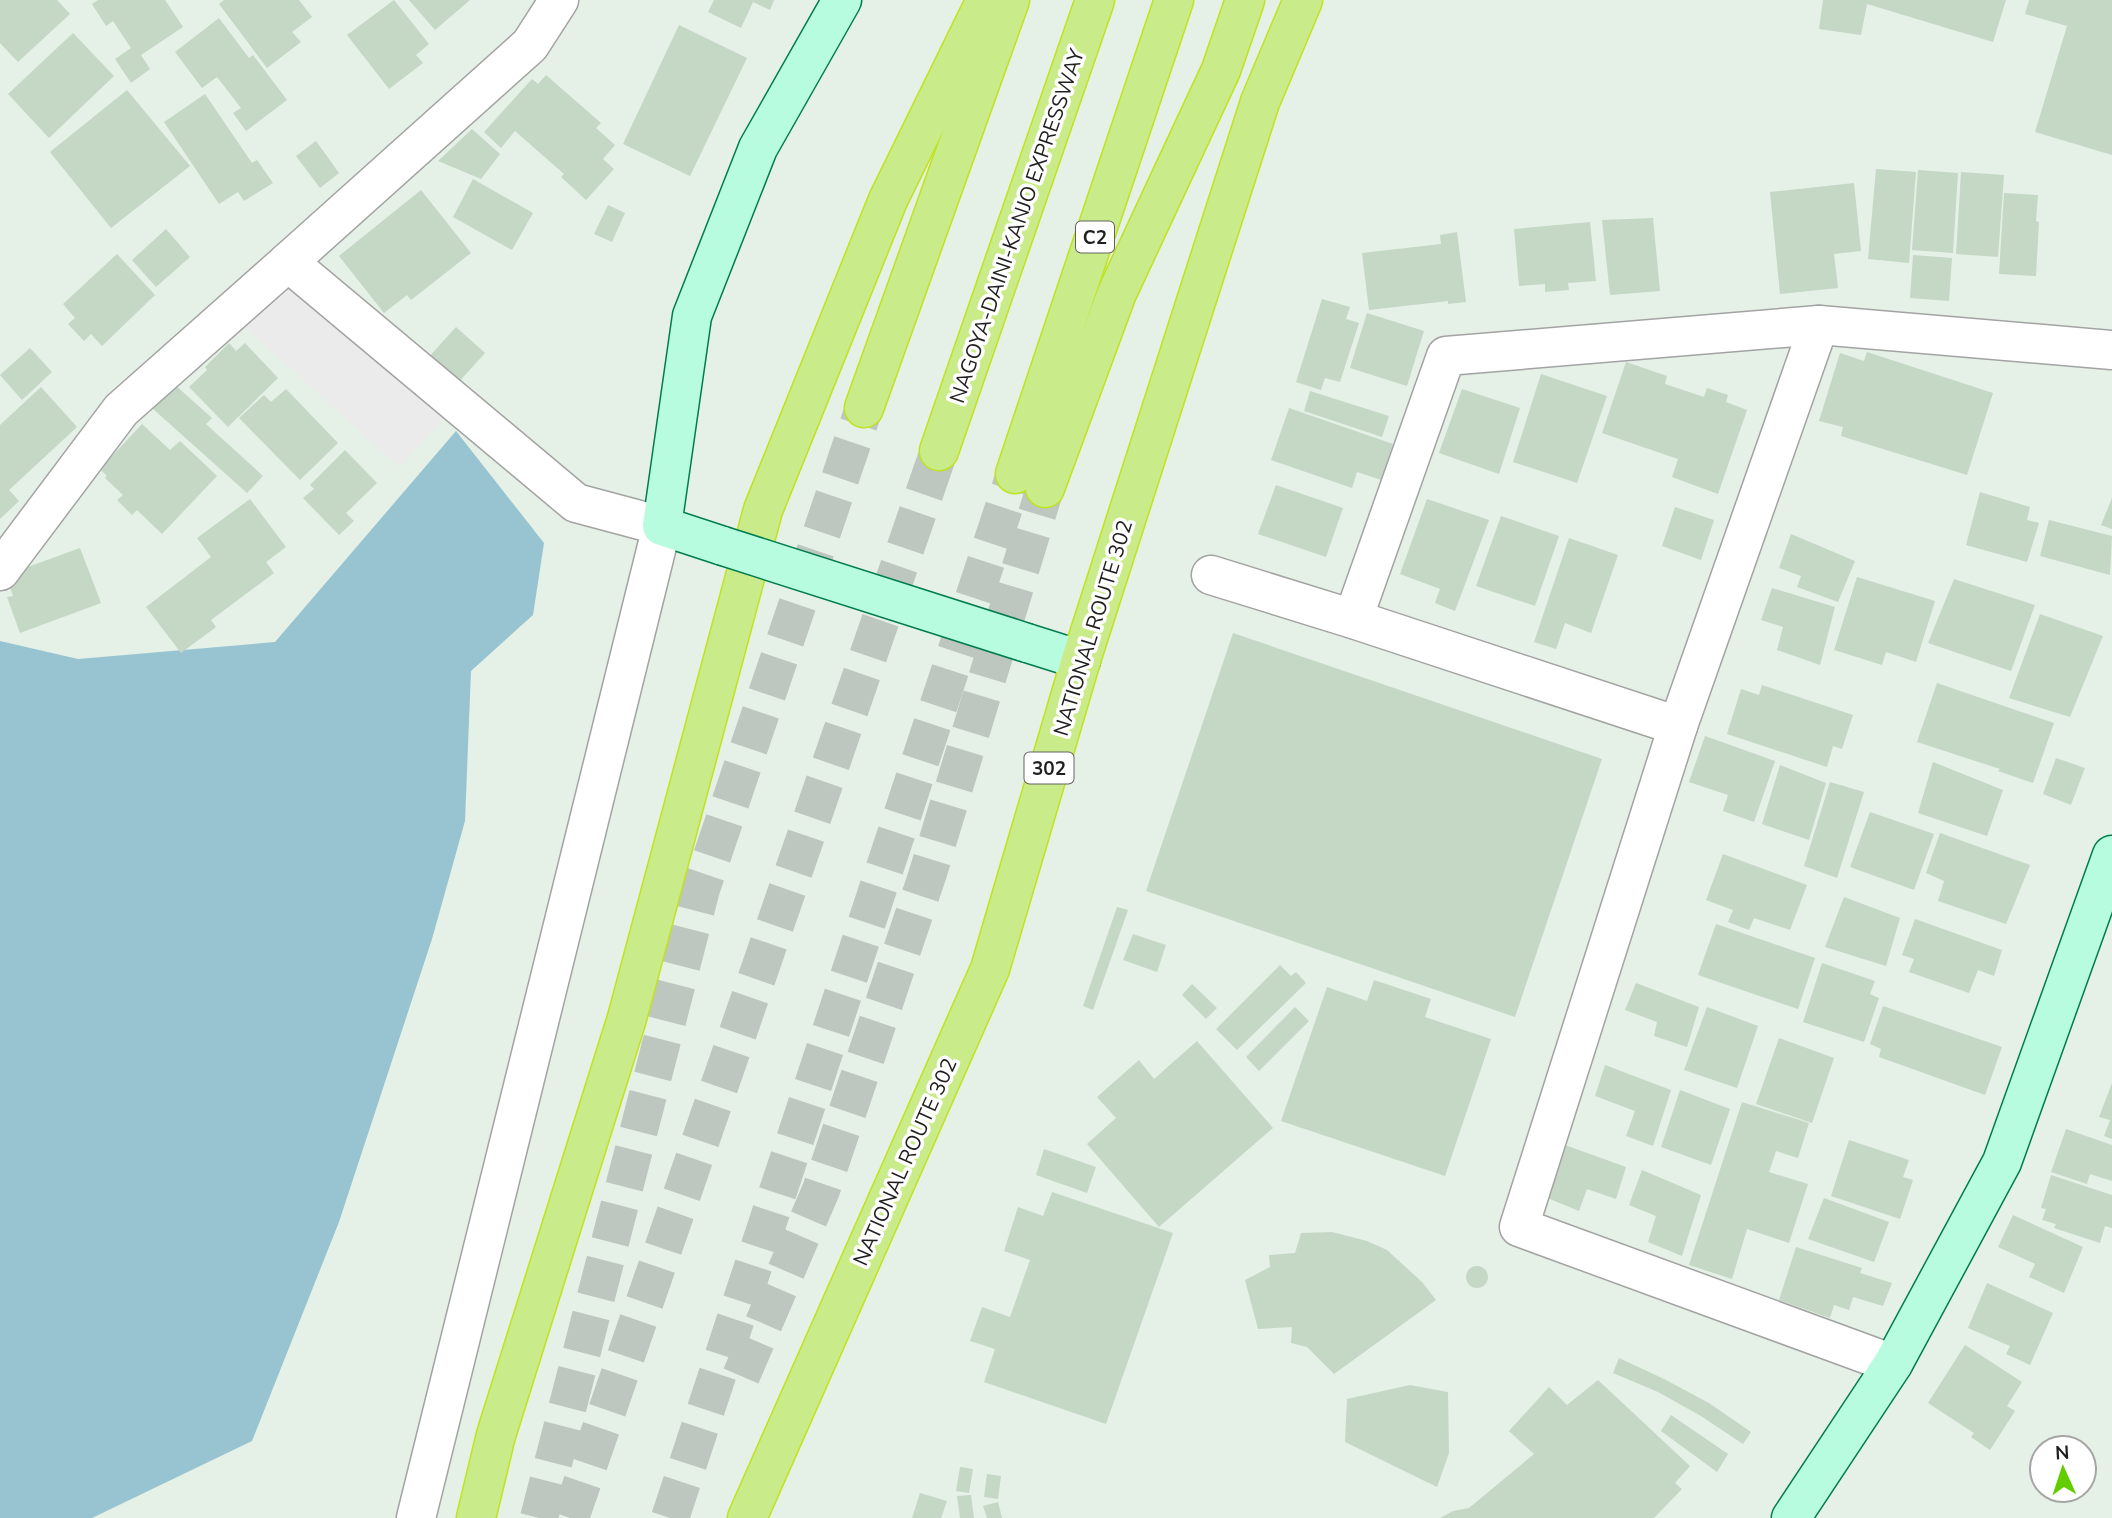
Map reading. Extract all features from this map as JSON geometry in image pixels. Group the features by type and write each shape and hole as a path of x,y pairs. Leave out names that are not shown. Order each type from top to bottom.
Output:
{"highway":[{"path":"476,1518 496,1435 627,1018 763,509 888,200 986,0"},
{"path":"864,408 1010,0"},
{"name":"NAGOYA-DAINI-KANJO EXPRESSWAY","path":"939,451 1095,0"},
{"name":"C2","path":"1174,0 1030,481 1221,70 1245,0"},
{"name":"NATIONAL ROUTE 302","path":"747,1518 990,969 1081,660 1259,102 1303,0"}],"street":[{"path":"0,570 121,410 530,45 559,0"},
{"path":"416,1518 662,526 692,316 758,148 842,0"},
{"path":"288,262 576,503 662,526 1081,660"},
{"path":"1353,619 1446,356 1819,326 2112,350"},
{"path":"1819,326 1678,726 1519,1227 1893,1364"},
{"path":"1211,575 1678,726"},
{"path":"1791,1518 1893,1364 2002,1162 2112,855"}],"shaded area":[{"path":"293,269 449,413 399,467 242,324"},
{"path":"456,431 544,543 533,615 471,671 465,821 432,939 339,1222 252,1441 92,1518 0,1518 0,641 78,659 275,642"}],"building":[{"path":"0,0 57,0 70,14 18,62 0,43"},
{"path":"98,0 165,0 183,27 141,55 150,69 131,83 115,59 131,48 113,21 106,26 92,4"},
{"path":"224,0 299,0 312,17 292,32 301,42 267,68 219,4"},
{"path":"394,0 429,44 416,55 423,63 389,89 347,35"},
{"path":"409,0 470,0 435,30"},
{"path":"714,0 774,0 770,10 753,2 741,28 708,12"},
{"path":"1823,0 2006,0 1993,42 1867,4 1861,35 1819,29"},
{"path":"2029,0 2112,0 2112,155 2035,132 2067,26 2025,14"},
{"path":"219,18 249,58 253,55 287,100 246,131 233,113 241,108 217,77 202,88 175,52"},
{"path":"679,25 747,58 690,176 623,144"},
{"path":"73,33 114,76 49,138 8,94"},
{"path":"546,75 601,123 596,128 615,145 603,159 614,169 586,200 561,177 564,174 515,131 501,148 484,132 532,79 538,84"},
{"path":"127,90 190,166 111,228 50,152"},
{"path":"205,94 252,163 257,160 273,183 244,201 238,192 219,204 164,122"},
{"path":"472,129 500,154 481,179 438,161"},
{"path":"316,141 339,173 320,188 296,156"},
{"path":"1876,169 1916,172 1909,263 1868,259"},
{"path":"1918,170 1958,173 1953,253 1912,250"},
{"path":"1961,172 2004,175 1998,257 1956,254"},
{"path":"473,179 533,213 512,250 453,217"},
{"path":"1854,183 1861,251 1834,254 1838,288 1780,294 1770,192"},
{"path":"421,190 471,253 411,300 407,295 384,313 339,256"},
{"path":"2004,193 2038,195 2036,276 1999,274"},
{"path":"608,205 625,213 612,242 594,234"},
{"path":"1653,218 1660,291 1610,295 1602,220"},
{"path":"1590,222 1596,281 1568,283 1569,290 1545,292 1545,284 1519,286 1514,229"},
{"path":"166,229 190,257 156,287 132,260"},
{"path":"1457,232 1466,302 1448,304 1448,301 1369,310 1362,253 1441,244 1440,235"},
{"path":"117,254 155,295 102,346 91,334 84,341 68,324 75,318 63,304"},
{"path":"1913,255 1952,258 1949,301 1910,298"},
{"path":"1322,299 1350,307 1346,319 1359,323 1340,382 1325,378 1321,390 1296,382"},
{"path":"1367,313 1424,331 1407,386 1350,368"},
{"path":"456,327 485,353 457,384 428,358"},
{"path":"229,343 236,351 245,343 278,378 228,427 189,387"},
{"path":"30,348 52,372 22,400 0,375"},
{"path":"1867,352 1993,393 1967,475 1841,436 1843,427 1819,421 1840,353 1864,361"},
{"path":"1626,362 1667,376 1665,384 1704,397 1707,388 1728,395 1726,402 1747,410 1718,494 1672,477 1678,459 1602,433"},
{"path":"1541,374 1607,396 1577,483 1513,462"},
{"path":"174,384 212,418 206,424 263,476 247,493 152,408"},
{"path":"41,387 77,427 9,490 19,501 0,519 0,425"},
{"path":"286,389 338,443 300,480 239,418 264,395 271,402"},
{"path":"1462,389 1520,408 1499,474 1439,453"},
{"path":"1310,391 1389,416 1382,437 1304,411"},
{"path":"1289,408 1393,444 1381,480 1357,472 1352,488 1271,460"},
{"path":"142,424 170,450 180,441 217,476 162,534 137,510 132,515 117,500 123,495 105,478 107,476 100,469"},
{"path":"345,450 377,483 346,513 354,521 339,535 303,498 314,489 310,485"},
{"path":"1276,485 1343,508 1326,557 1258,534"},
{"path":"1980,492 2030,507 2027,520 2039,523 2027,562 1966,545"},
{"path":"2112,498 2112,529 2101,525"},
{"path":"250,499 286,547 266,562 274,573 211,620 216,627 181,653 146,607 211,557 197,538"},
{"path":"1427,499 1489,520 1455,611 1435,603 1440,589 1400,574"},
{"path":"1675,507 1714,520 1701,560 1662,546"},
{"path":"1501,516 1559,536 1535,606 1476,586"},
{"path":"2049,520 2112,536 2110,575 2040,556"},
{"path":"1791,534 1855,561 1838,602 1797,587 1801,576 1779,568"},
{"path":"1569,538 1618,555 1591,633 1565,623 1556,649 1534,642"},
{"path":"80,548 101,603 20,633 7,597 13,596 6,575"},
{"path":"1857,577 1935,601 1916,662 1886,652 1882,665 1834,650"},
{"path":"1954,579 2035,605 2011,671 1928,643"},
{"path":"1772,588 1835,607 1820,665 1777,650 1783,627 1761,620"},
{"path":"2040,614 2103,636 2070,717 2009,698"},
{"path":"1233,633 1602,759 1515,1017 1146,891"},
{"path":"1937,683 2054,723 2033,783 1998,771 2000,769 1917,742"},
{"path":"1762,685 1853,715 1842,749 1833,746 1827,767 1727,734 1741,689 1759,695"},
{"path":"1705,736 1775,761 1754,822 1723,811 1728,795 1689,782"},
{"path":"2056,758 2085,768 2071,805 2043,794"},
{"path":"1933,762 2003,790 1987,836 1918,813"},
{"path":"1780,765 1826,783 1809,840 1762,824"},
{"path":"1830,782 1864,792 1837,878 1804,866"},
{"path":"1870,812 1934,834 1914,890 1850,867"},
{"path":"1940,833 2030,865 2006,924 1938,901 1944,881 1926,873"},
{"path":"1723,854 1807,885 1790,930 1754,918 1749,930 1728,922 1733,910 1706,900"},
{"path":"1844,897 1900,918 1886,966 1825,947"},
{"path":"1117,907 1128,910 1093,1010 1083,1006"},
{"path":"1915,919 2002,950 1994,976 1978,970 1969,993 1909,972 1914,959 1902,955"},
{"path":"1716,924 1815,958 1798,1009 1698,975"},
{"path":"1133,934 1166,945 1157,972 1123,960"},
{"path":"1822,963 1875,981 1870,994 1879,998 1864,1042 1803,1022"},
{"path":"1280,965 1291,976 1296,972 1306,983 1237,1050 1216,1029"},
{"path":"1374,980 1431,999 1425,1017 1491,1039 1445,1176 1281,1121 1327,987 1367,1001"},
{"path":"1636,983 1699,1007 1687,1047 1654,1036 1657,1022 1625,1010"},
{"path":"1192,984 1217,1008 1206,1019 1182,995"},
{"path":"1883,1006 2002,1047 1985,1095 1879,1057 1881,1049 1870,1044"},
{"path":"1295,1007 1309,1021 1259,1071 1246,1057"},
{"path":"1707,1007 1758,1026 1737,1088 1684,1070"},
{"path":"1779,1038 1834,1058 1812,1123 1756,1104"},
{"path":"1197,1041 1273,1128 1159,1227 1087,1144 1116,1118 1097,1097 1139,1060 1154,1079"},
{"path":"1605,1065 1671,1090 1653,1146 1626,1136 1635,1111 1595,1096"},
{"path":"2112,1083 2112,1139 2104,1136 2110,1120 2099,1117"},
{"path":"1680,1090 1730,1109 1711,1165 1661,1147"},
{"path":"1742,1102 1809,1123 1798,1158 1776,1151 1769,1172 1808,1184 1789,1243 1747,1229 1732,1279 1689,1265"},
{"path":"2066,1129 2112,1145 2112,1181 2090,1174 2087,1184 2051,1172"},
{"path":"1849,1140 1909,1160 1903,1177 1913,1180 1900,1219 1831,1196"},
{"path":"1565,1145 1626,1167 1616,1199 1587,1189 1579,1211 1545,1197"},
{"path":"1044,1149 1096,1167 1087,1193 1036,1175"},
{"path":"1642,1170 1701,1195 1682,1256 1648,1242 1656,1216 1629,1205"},
{"path":"2051,1175 2112,1195 2112,1228 2105,1226 2100,1243 2054,1228 2056,1224 2042,1220 2046,1209 2041,1208"},
{"path":"1052,1192 1173,1233 1106,1424 984,1382 995,1349 970,1341 982,1307 1010,1317 1030,1260 1004,1251 1018,1207 1043,1216"},
{"path":"1824,1198 1889,1222 1874,1262 1808,1239"},
{"path":"2013,1215 2083,1247 2064,1293 2029,1277 2035,1264 1998,1247"},
{"path":"1332,1232 1367,1241 1387,1250 1422,1282 1436,1300 1334,1374 1307,1347 1291,1343 1292,1327 1258,1329 1245,1280 1270,1267 1269,1255 1295,1253 1301,1233"},
{"path":"1796,1247 1862,1268 1860,1273 1892,1283 1883,1306 1853,1297 1849,1310 1834,1305 1830,1318 1779,1300"},
{"path":"1473,1266 1481,1266 1488,1273 1488,1281 1481,1288 1473,1288 1466,1281 1466,1273"},
{"path":"1987,1283 2053,1313 2030,1365 2006,1354 2010,1346 1968,1328"},
{"path":"1965,1345 2022,1382 2007,1406 2015,1411 1990,1450 1971,1437 1974,1433 1928,1403"},
{"path":"1619,1358 1709,1403 1751,1432 1743,1444 1658,1392 1613,1373"},
{"path":"1598,1380 1690,1466 1675,1483 1682,1489 1654,1518 1440,1518 1453,1511 1469,1508 1534,1454 1509,1431 1549,1387 1567,1405"},
{"path":"1410,1385 1448,1392 1449,1453 1437,1487 1345,1442 1347,1399"},
{"path":"1671,1415 1728,1454 1717,1472 1661,1431"},
{"path":"960,1467 973,1469 969,1493 956,1491"},
{"path":"987,1474 1001,1476 998,1499 984,1497"},
{"path":"920,1493 947,1501 941,1518 912,1518"},
{"path":"971,1495 974,1518 960,1518 957,1496"},
{"path":"998,1502 1002,1518 987,1518 983,1506"}],"tunnel":[{"path":"539,1518 701,889 864,408"},
{"path":"570,1518 939,451"},
{"path":"670,1518 1015,474"},
{"path":"741,1376 821,1190 927,876 1045,488"}]}
